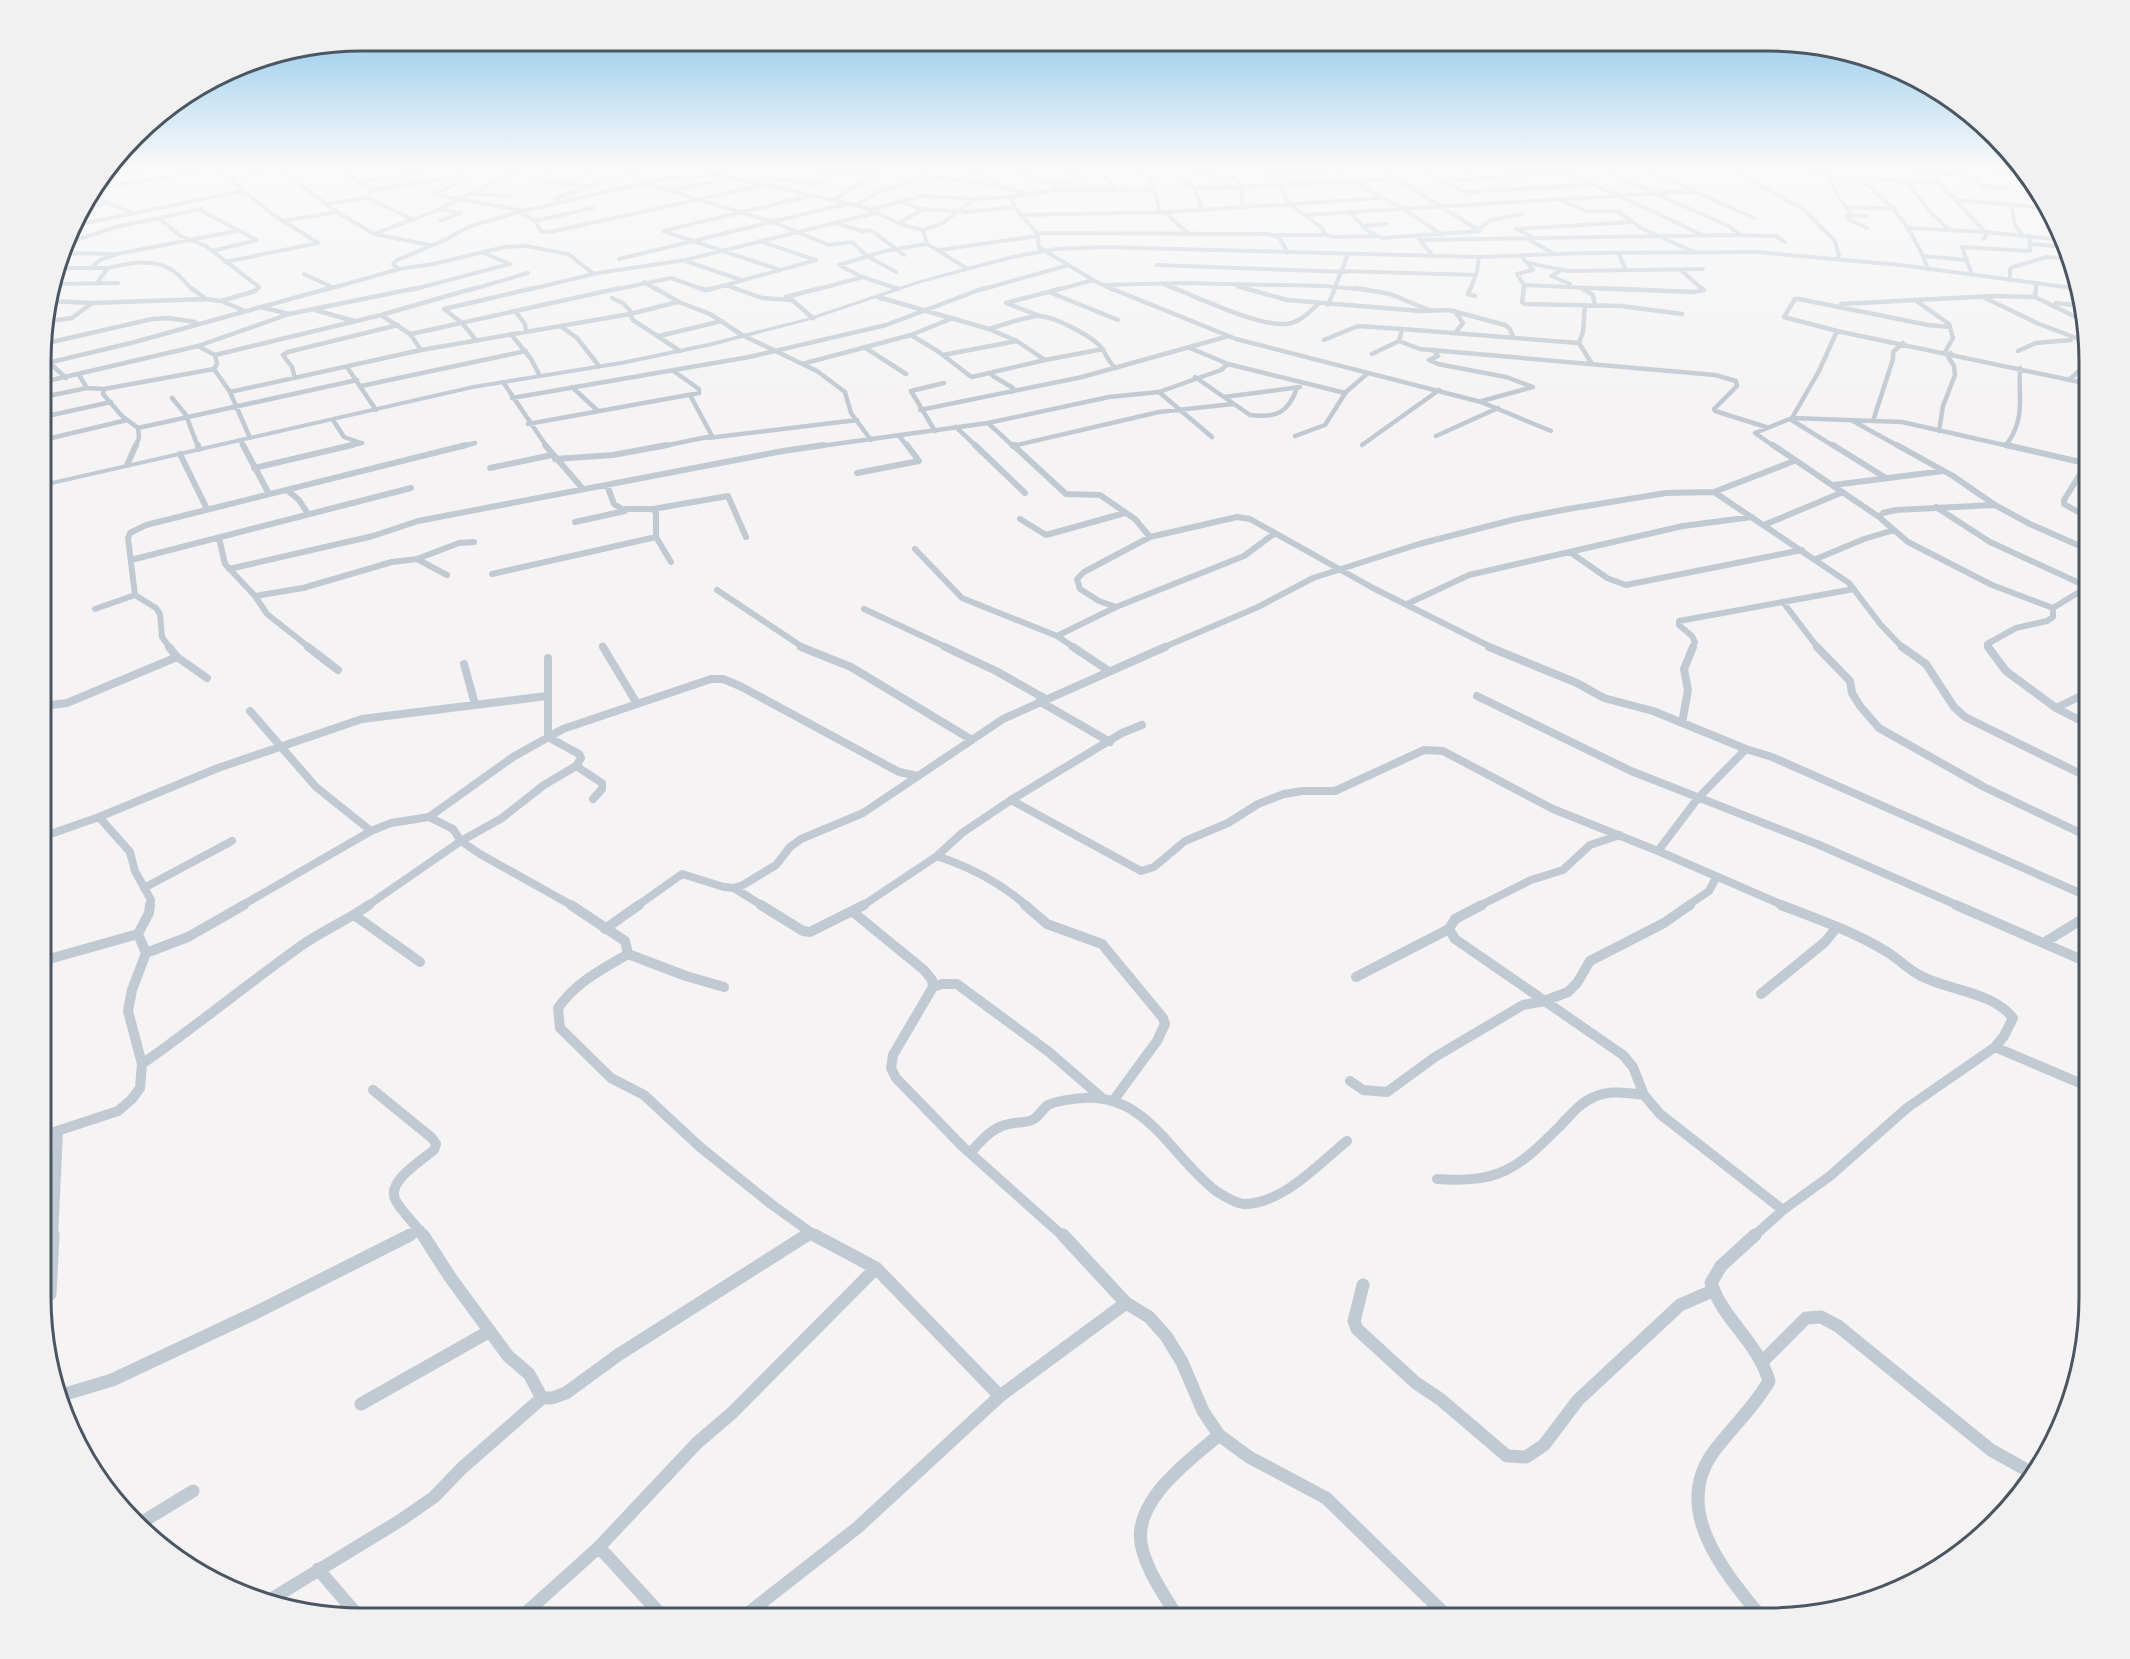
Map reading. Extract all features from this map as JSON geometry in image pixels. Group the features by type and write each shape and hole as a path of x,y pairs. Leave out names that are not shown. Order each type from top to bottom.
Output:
{"street":[{"path":"92,267 100,260 117,254 175,243"},
{"path":"200,243 259,289 221,301"},
{"path":"212,251 248,243"},
{"path":"225,262 316,243"},
{"path":"423,243 431,245"},
{"path":"399,269 393,264 397,260 434,243"},
{"path":"619,259 680,243"},
{"path":"702,243 780,270"},
{"path":"476,340 462,323 444,309 594,274 685,260 750,243"},
{"path":"411,334 644,282 671,278 706,290 816,260 766,243"},
{"path":"825,243 841,243"},
{"path":"854,243 867,256 896,272"},
{"path":"888,243 904,255"},
{"path":"939,250 978,243"},
{"path":"1039,243 1039,247 1103,285 1138,301 1211,327 1228,336 1481,402 1551,431"},
{"path":"1284,243 1288,253"},
{"path":"1423,243 1433,256"},
{"path":"1535,243 1554,255"},
{"path":"1674,243 1694,252"},
{"path":"1836,243 1839,256 1837,259"},
{"path":"1917,243 1928,269"},
{"path":"898,289 839,265 895,249 927,244 968,269"},
{"path":"1972,275 1971,266 1966,260 1962,247 2030,252 2031,244 2056,246"},
{"path":"51,363 399,269 505,247 526,246 559,251 568,254 594,274"},
{"path":"51,482 502,382 680,351 813,318 898,289 1044,250 1103,247 1479,257 1757,252 1928,269 2069,288"},
{"path":"71,253 117,254"},
{"path":"51,381 198,346 290,314 409,290 510,264 483,253"},
{"path":"1618,253 1626,270"},
{"path":"1329,305 1340,271 1348,261 1348,254"},
{"path":"1923,256 1966,260"},
{"path":"1475,296 1468,294 1470,282 1479,271 1479,257"},
{"path":"1522,257 1533,270 1517,274 1524,285 1522,302 1525,304 1638,307 1682,314"},
{"path":"2010,280 2010,269 2013,267 2047,257 2061,259"},
{"path":"685,260 742,281"},
{"path":"66,268 108,268 143,261 155,262 184,280 188,286 206,299"},
{"path":"1528,263 1562,270 1703,269"},
{"path":"512,398 776,352 886,326 989,286 1069,265"},
{"path":"1157,266 1476,275"},
{"path":"97,283 108,268"},
{"path":"1562,270 1551,276 1579,286 1593,295 1595,305"},
{"path":"1524,285 1694,292 1704,290 1681,270"},
{"path":"1340,271 1346,272"},
{"path":"198,346 216,356 381,315 528,273"},
{"path":"304,274 332,287"},
{"path":"780,299 864,277"},
{"path":"1093,280 1006,303 1083,335 1103,349 1110,365 1116,368"},
{"path":"1103,285 1156,281 1336,288 1395,295 1418,303 1429,310"},
{"path":"1156,281 1204,300 1281,324 1300,320 1318,304"},
{"path":"644,282 679,302 722,321 742,335 817,371 845,392 850,413 871,440"},
{"path":"62,284 118,283"},
{"path":"2035,297 2036,283"},
{"path":"1232,284 1276,299 1329,305 1455,311 1505,325 1510,329 1512,337"},
{"path":"726,285 762,298 792,300 813,318"},
{"path":"1049,291 1118,320"},
{"path":"878,297 988,329 1017,341 1045,360"},
{"path":"1982,297 2036,323 2078,340"},
{"path":"1828,305 1982,297 2035,297 2075,317"},
{"path":"441,298 452,306"},
{"path":"612,298 623,303 633,320 680,351"},
{"path":"57,303 206,299 221,301 243,310"},
{"path":"1950,327 1928,325 1796,299 1784,317 1838,331 2079,381"},
{"path":"1915,300 1950,327 1953,338 1948,357 1954,366 1955,375 1943,406 1939,431"},
{"path":"230,392 421,350 631,314 679,302"},
{"path":"2045,302 2073,305"},
{"path":"54,321 72,318 92,303"},
{"path":"1579,343 1583,332 1585,305"},
{"path":"257,307 290,314"},
{"path":"308,310 326,312 355,321"},
{"path":"515,311 525,324 526,332"},
{"path":"1455,311 1463,323 1455,333"},
{"path":"381,315 411,334 421,350"},
{"path":"988,329 1040,316"},
{"path":"52,342 152,319 168,318 198,323"},
{"path":"802,364 911,335 954,318"},
{"path":"659,336 722,321"},
{"path":"295,378 292,367 283,355 288,352 398,325"},
{"path":"1324,340 1360,326 1579,343"},
{"path":"561,327 577,338 599,366"},
{"path":"1399,341 1402,329"},
{"path":"1791,419 1819,371 1838,331"},
{"path":"512,334 516,342 526,351 540,375"},
{"path":"911,335 943,355 971,377 1103,349"},
{"path":"920,410 1116,368 1228,336"},
{"path":"2018,351 2036,343 2078,340"},
{"path":"943,355 1017,341"},
{"path":"1372,354 1399,341 1420,349 1682,371 1728,378 1736,381 1737,386 1714,409 1715,411 1766,427"},
{"path":"1579,343 1592,364"},
{"path":"1873,421 1893,359 1893,351 1903,343"},
{"path":"864,347 906,374"},
{"path":"1190,348 1228,364 1345,393"},
{"path":"1433,350 1438,356 1429,360 1433,362 1453,369 1506,377 1533,387 1481,402"},
{"path":"138,428 237,406 526,351"},
{"path":"51,395 87,388 104,389 214,369 217,364 216,356"},
{"path":"51,364 66,378"},
{"path":"229,569 373,536 418,521 583,489 783,451 900,437 988,423 1109,397 1159,392 1221,369 1228,364"},
{"path":"347,367 376,410"},
{"path":"2007,444 2018,432 2022,396 2018,377 2020,368"},
{"path":"214,369 230,392 250,438"},
{"path":"528,424 699,393 699,389 672,370"},
{"path":"2070,379 2079,370"},
{"path":"993,372 991,374 994,378 1011,385 1012,392"},
{"path":"2040,372 2075,373"},
{"path":"1295,436 1322,428 1328,423 1345,393 1368,373"},
{"path":"79,375 87,388"},
{"path":"1195,377 1256,417 1290,406 1297,388"},
{"path":"502,382 528,424 583,489"},
{"path":"935,431 910,391 944,383"},
{"path":"1224,397 1312,385"},
{"path":"572,387 598,411"},
{"path":"104,389 103,394 127,420 138,428 139,438 128,465"},
{"path":"1362,445 1396,422 1411,406 1438,390"},
{"path":"1159,392 1183,410 1184,415 1212,437"},
{"path":"690,395 711,433 712,436 708,438"},
{"path":"172,398 188,417 200,449"},
{"path":"51,415 111,402"},
{"path":"1013,447 1159,412 1233,404"},
{"path":"1436,436 1498,408"},
{"path":"1791,419 1886,478"},
{"path":"2053,608 2002,590 1908,542 1880,517 1755,433 1791,419 1902,422 2079,461"},
{"path":"51,438 127,420"},
{"path":"254,468 362,443 341,434 333,420"},
{"path":"490,468 554,457 622,453 708,438 857,420"},
{"path":"1853,421 1944,471 1995,505 2030,524 2079,546"},
{"path":"988,423 1066,494 1098,493 1141,523 1150,532 1150,537"},
{"path":"956,427 1025,493"},
{"path":"857,473 919,461 900,437"},
{"path":"240,440 269,494"},
{"path":"135,595 128,538 130,533 146,525 475,443"},
{"path":"180,454 207,509"},
{"path":"734,888 776,865 801,839 857,817 1003,719 1041,699 1272,601 1313,578 1429,542 1516,519 1666,493 1714,492 1794,461"},
{"path":"1834,485 1944,471"},
{"path":"2079,478 2064,500 2071,509 2079,513"},
{"path":"607,485 614,504 625,508 653,509 728,496 746,537"},
{"path":"130,560 411,488"},
{"path":"287,490 308,514"},
{"path":"1714,492 1816,559 1854,589 1881,625 1906,651 1926,664 1948,699 1965,717 2079,773"},
{"path":"1764,525 1843,492"},
{"path":"1880,517 1889,511 1995,505"},
{"path":"1936,507 1980,537 2079,582"},
{"path":"575,522 626,511 625,508"},
{"path":"653,509 656,513 656,537 671,562"},
{"path":"1020,519 1046,535 1125,513"},
{"path":"1116,607 1080,589 1077,579 1084,572 1150,537 1237,517 1250,519 1340,570 1485,645 1577,683 1604,698 1653,711 1746,749 1772,757 2079,893"},
{"path":"1407,604 1469,575 1683,526 1752,517"},
{"path":"1816,559 1864,539 1894,530"},
{"path":"1057,636 1116,607 1199,572 1245,556 1275,533"},
{"path":"492,574 656,537"},
{"path":"219,538 222,557 229,569 255,596 256,603 267,615 338,670"},
{"path":"255,596 303,588 392,562 417,559 459,543 474,542"},
{"path":"915,549 962,598 1057,636 1108,671"},
{"path":"1570,552 1607,578 1626,585 1802,550"},
{"path":"417,559 447,575"},
{"path":"1682,723 1688,690 1684,669 1695,642 1692,636 1679,625 1679,621 1854,589"},
{"path":"717,590 793,643 851,667 972,740"},
{"path":"2053,608 2079,592"},
{"path":"95,609 135,595"},
{"path":"135,595 156,608 160,614 162,637 177,657 207,678"},
{"path":"1783,602 1816,647 1850,681 1852,693 1860,706 1879,728 1984,787 2079,832"},
{"path":"2053,608 2054,617 2047,621 2016,628 1987,644 1989,653 2033,694 2079,719"},
{"path":"864,609 996,671 1110,742"},
{"path":"602,646 636,702"},
{"path":"51,705 67,703 177,657"},
{"path":"548,658 548,737"},
{"path":"464,664 475,704"},
{"path":"146,953 188,937 370,831 392,823 429,817 513,757 563,729 636,702 711,679 723,679 765,698 817,729 899,772 918,776"},
{"path":"51,834 99,817 218,768 371,717 547,696"},
{"path":"1477,696 1607,760 1817,844 2079,958"},
{"path":"2056,708 2079,697"},
{"path":"249,711 316,788 370,831"},
{"path":"605,928 682,874 688,874 724,887 734,888 803,931 810,932 853,912 937,856 962,833 1011,800 1122,733 1142,725"},
{"path":"142,1064 197,1026 222,1003 301,946 354,915 461,841 502,818 544,785 576,766 581,758 579,754 548,737"},
{"path":"1658,850 1698,798 1746,749"},
{"path":"1011,800 1141,871 1154,867 1185,841 1228,823 1258,804 1284,794 1302,791 1335,791 1424,750 1443,751 1554,809 1658,850 1716,878 1837,927 1888,952 1921,976 1995,1002 2007,1011 2013,1018 2004,1036 1995,1047 1907,1108 1830,1176 1783,1210 1721,1266 1711,1283 1713,1291 1763,1361 1769,1381 1760,1400 1728,1436 1704,1468 1696,1493 1701,1521 1710,1547 1732,1581 1754,1608"},
{"path":"576,766 602,783 602,789 593,799"},
{"path":"51,1133 118,1111 132,1099 140,1088 142,1064 128,1011 132,990 146,953 138,934 148,913 151,900 135,871 129,852 99,817"},
{"path":"429,817 453,829 461,841 480,855 561,898 625,941 628,954"},
{"path":"1356,977 1449,929 1455,919 1470,911 1531,880 1563,870 1590,845 1621,835"},
{"path":"144,888 232,841"},
{"path":"937,856 972,868 1013,894 1047,924 1102,944 1111,951 1163,1018 1165,1024 1157,1041 1113,1101"},
{"path":"1350,1082 1363,1090 1388,1092 1435,1057 1523,1005 1544,1001 1568,992 1577,983 1590,961 1664,923 1709,891 1716,878"},
{"path":"853,912 924,970 932,980 933,987 893,1055 891,1068 896,1078 970,1153 1067,1239 1126,1303 1149,1317 1166,1336 1182,1362 1203,1411 1218,1436 1277,1473 1326,1498 1439,1608"},
{"path":"354,915 420,962"},
{"path":"2045,942 2079,921"},
{"path":"1761,994 1825,942 1837,927"},
{"path":"1449,929 1462,944 1623,1055 1633,1066 1644,1095 1660,1114 1783,1210"},
{"path":"51,958 138,934"},
{"path":"628,954 686,976 724,987"},
{"path":"628,954 583,980 569,992 558,1008 560,1028 611,1078 644,1095 700,1147 810,1233 876,1268 1000,1396"},
{"path":"933,987 942,984 957,984 1049,1052 1101,1097"},
{"path":"1995,1047 2079,1083"},
{"path":"373,1090 432,1138 436,1144 434,1150 398,1180 394,1190 395,1199 420,1230 450,1277 508,1356 529,1374 542,1398"},
{"path":"1437,1179 1488,1178 1502,1173 1561,1126 1574,1108 1602,1094 1644,1095"},
{"path":"970,1153 996,1128 1032,1120 1038,1117 1046,1106 1072,1099 1101,1097 1130,1107 1146,1120 1191,1170 1229,1200 1243,1206 1258,1203 1292,1185 1347,1141"},
{"path":"51,1258 57,1131"},
{"path":"67,1394 112,1380 255,1313 420,1230"},
{"path":"277,1595 401,1520 434,1497 462,1468 542,1398 552,1398 566,1393 618,1355 810,1233"},
{"path":"530,1608 599,1547 697,1443 732,1413 876,1268"},
{"path":"1363,1285 1354,1321 1357,1329 1416,1383 1440,1399 1507,1456 1526,1457 1544,1445 1578,1400 1680,1305 1713,1291"},
{"path":"755,1608 857,1528 1000,1396 1126,1303"},
{"path":"1763,1361 1806,1318 1821,1317 1838,1326 1991,1450 2027,1470"},
{"path":"361,1404 490,1331"},
{"path":"1173,1608 1147,1561 1140,1540 1140,1523 1155,1495 1218,1436"},
{"path":"145,1520 193,1491"},
{"path":"599,1547 655,1608"},
{"path":"318,1569 351,1607"}]}
